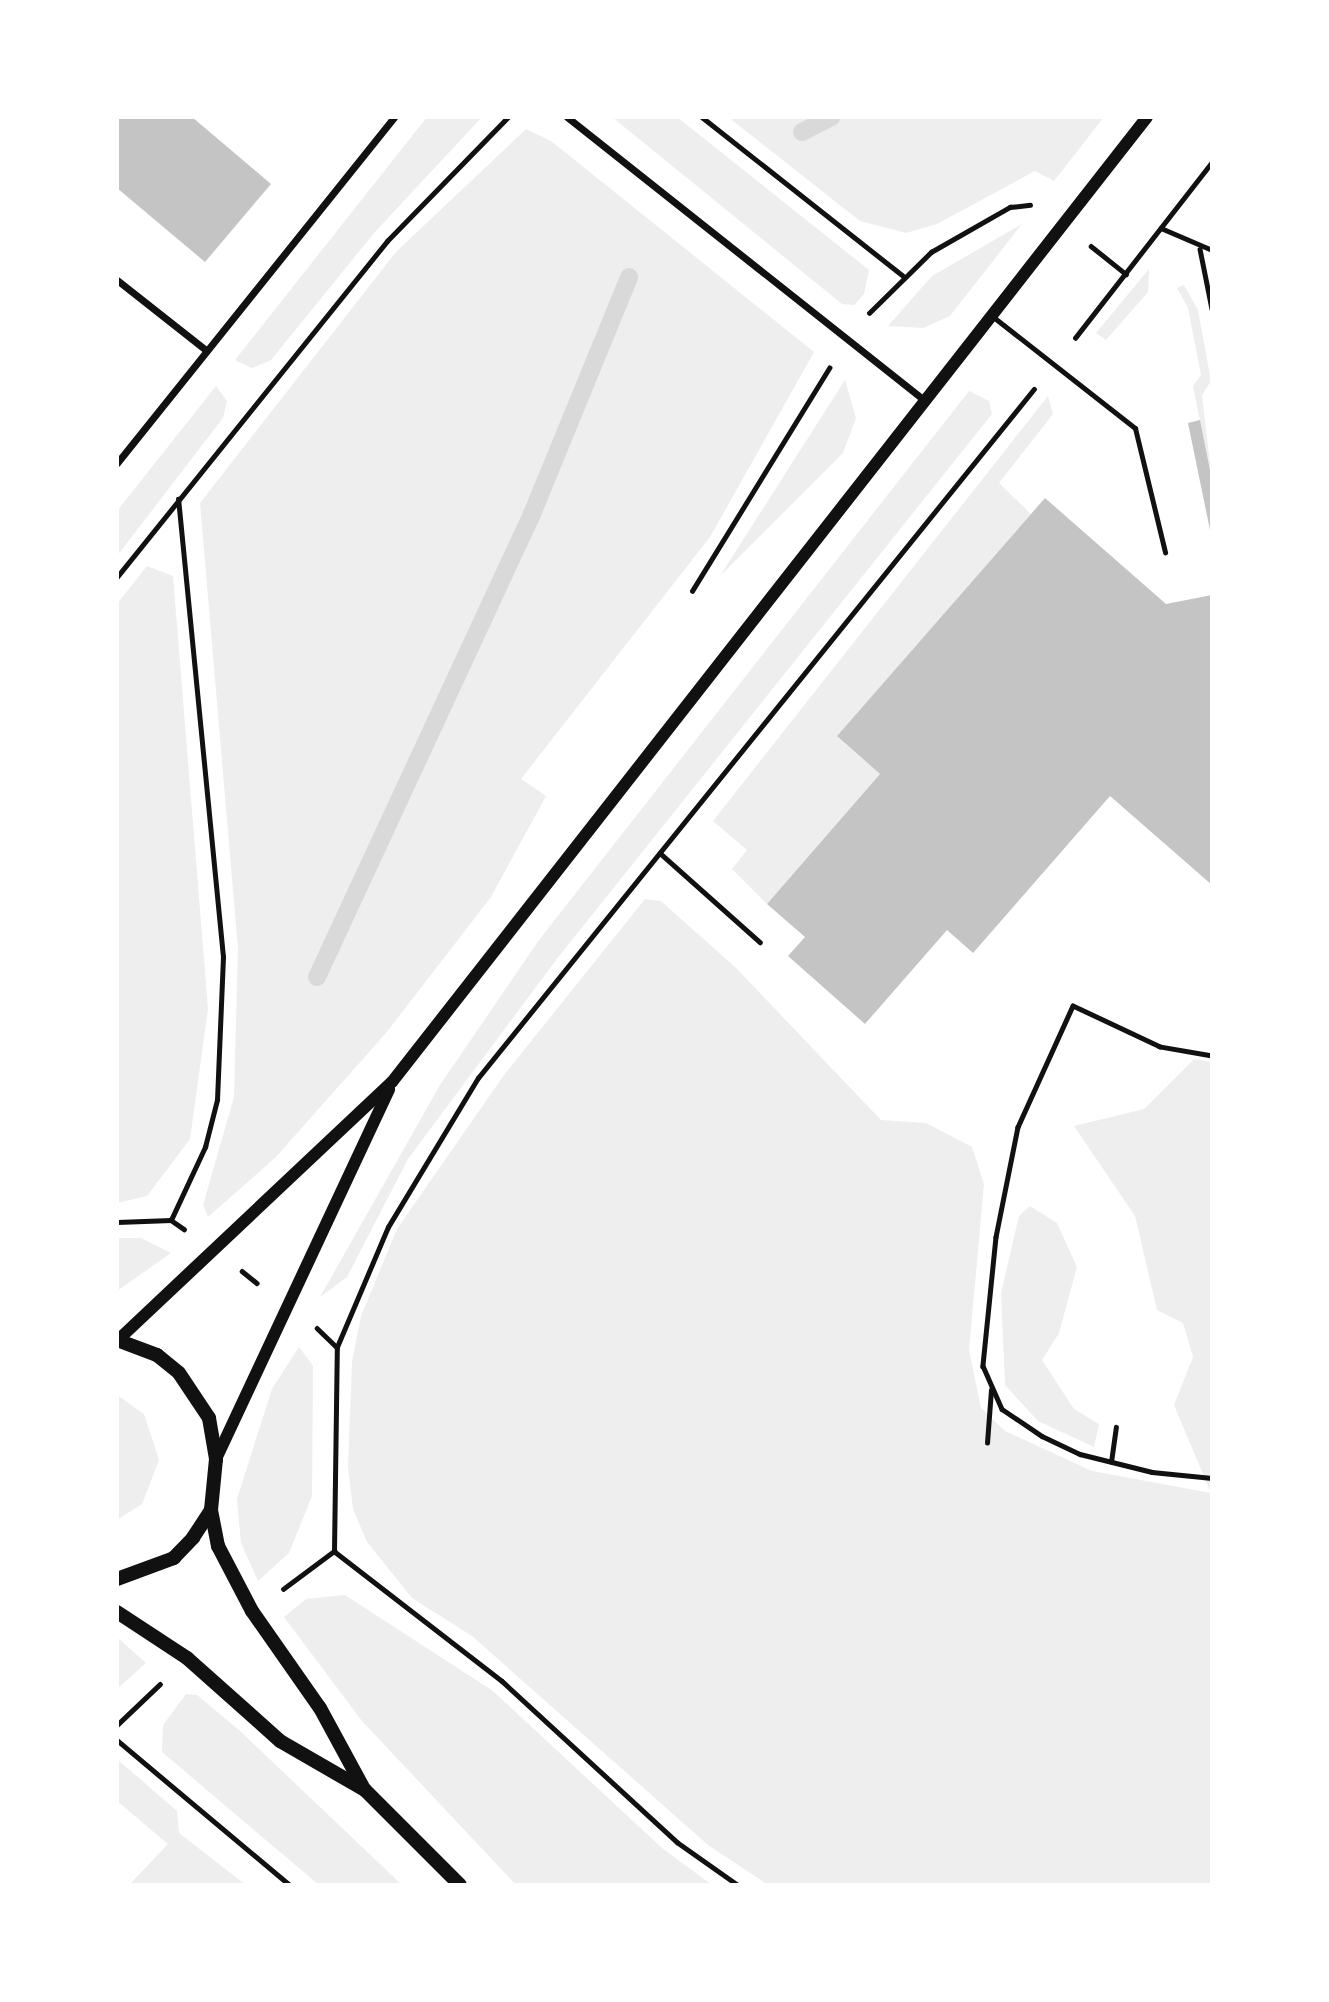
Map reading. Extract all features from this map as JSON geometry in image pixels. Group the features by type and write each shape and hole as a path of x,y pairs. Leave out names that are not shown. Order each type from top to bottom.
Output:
{"main road":[{"path":"118,1340 157,1355 179,1373 209,1418 216,1459 211,1510 218,1546 252,1611 320,1708 365,1790"},
{"path":"117,1579 174,1558 211,1510"},
{"path":"117,1612 187,1658 280,1741 365,1790 460,1885"}],"street":[{"path":"117,463 394,117"},
{"path":"566,117 923,399"},
{"path":"118,1340 392,1082 923,399 1147,117"},
{"path":"117,279 206,350"},
{"path":"216,1459 392,1082"}],"lane":[{"path":"990,314 1135,428 1165,552"}],"path":[{"path":"117,577 387,240 508,117"},
{"path":"702,117 902,275"},
{"path":"334,1551 337,1347 388,1227 478,1078 1054,365 1212,162"},
{"path":"1161,228 1200,249 1212,250"},
{"path":"1200,249 1212,309"},
{"path":"171,1220 205,1147 217,1100 223,957 178,499"},
{"path":"660,853 760,942"},
{"path":"1212,1056 1160,1047 1073,1006 1018,1127 985,1313 983,1366 1002,1409 1042,1436 1111,1462 1212,1478"},
{"path":"987,1443 991,1386"},
{"path":"1111,1462 1116,1427"},
{"path":"252,1611 334,1551"},
{"path":"334,1551 502,1681 677,1842 738,1885"},
{"path":"117,1725 187,1658"},
{"path":"117,1740 290,1885"}],"shaded area":[{"path":"427,117 482,117 374,233 271,360 252,368 235,360"},
{"path":"612,117 677,117 869,270 864,294 854,305 842,304"},
{"path":"728,117 1104,117 1054,181 1035,171 937,224 906,233 860,221"},
{"path":"526,129 551,141 814,352 710,537 521,779 546,796 491,897 386,1033 275,1158 208,1217 203,1205 234,1097 238,949 200,503 396,252"},
{"path":"1022,224 950,316 923,328 888,326 932,276"},
{"path":"1149,269 1148,292 1106,340 1096,333"},
{"path":"1184,285 1198,310 1211,381 1202,395 1212,480 1193,386 1201,375 1188,308 1177,288"},
{"path":"845,380 856,418 843,453 720,576"},
{"path":"216,386 227,401 223,418 117,556 117,511"},
{"path":"969,391 989,401 992,414 556,960 408,1159 347,1277 320,1297 440,1085 539,940"},
{"path":"1048,396 1053,414 999,483 1031,514 837,736 880,774 767,904 732,869 747,850 713,821"},
{"path":"147,566 173,576 208,1009 190,1139 147,1196 117,1203 117,604"},
{"path":"645,899 661,901 736,968 881,1120 926,1123 972,1147 984,1184 969,1350 981,1408 1005,1431 1092,1471 1211,1493 1174,1405 1193,1357 1183,1323 1157,1310 1135,1216 1074,1126 1144,1109 1194,1059 1212,1062 1212,1885 768,1885 708,1845 472,1636 412,1598 367,1542 353,1509 348,1467 352,1362 361,1316 397,1229 504,1075"},
{"path":"1030,1206 1057,1223 1077,1267 1059,1333 1042,1360 1074,1409 1099,1424 1094,1447 1038,1421 1005,1385 1001,1293 1019,1216"},
{"path":"117,1238 141,1238 171,1253 117,1291"},
{"path":"299,1347 313,1366 312,1496 289,1553 258,1581 241,1543 237,1499 272,1389"},
{"path":"117,1395 144,1414 159,1460 142,1504 117,1520"},
{"path":"345,1595 493,1691 662,1848 712,1885 516,1885 362,1721 284,1617 306,1599"},
{"path":"117,1637 146,1663 117,1689"},
{"path":"186,1694 197,1695 239,1730 402,1885 319,1885 162,1752 163,1725"},
{"path":"117,1759 177,1811 179,1833 246,1885 129,1885 168,1844 117,1801"}],"building":[{"path":"117,117 192,117 271,184 205,262 117,188"},
{"path":"1200,420 1212,480 1211,535 1188,423"},
{"path":"1045,498 1166,604 1212,595 1212,885 1110,796 973,953 947,930 865,1024 788,956 805,937 767,904 880,774 837,736"}],"waterway":[{"path":"802,132 831,117"},
{"path":"317,977 532,514 629,277"}]}
